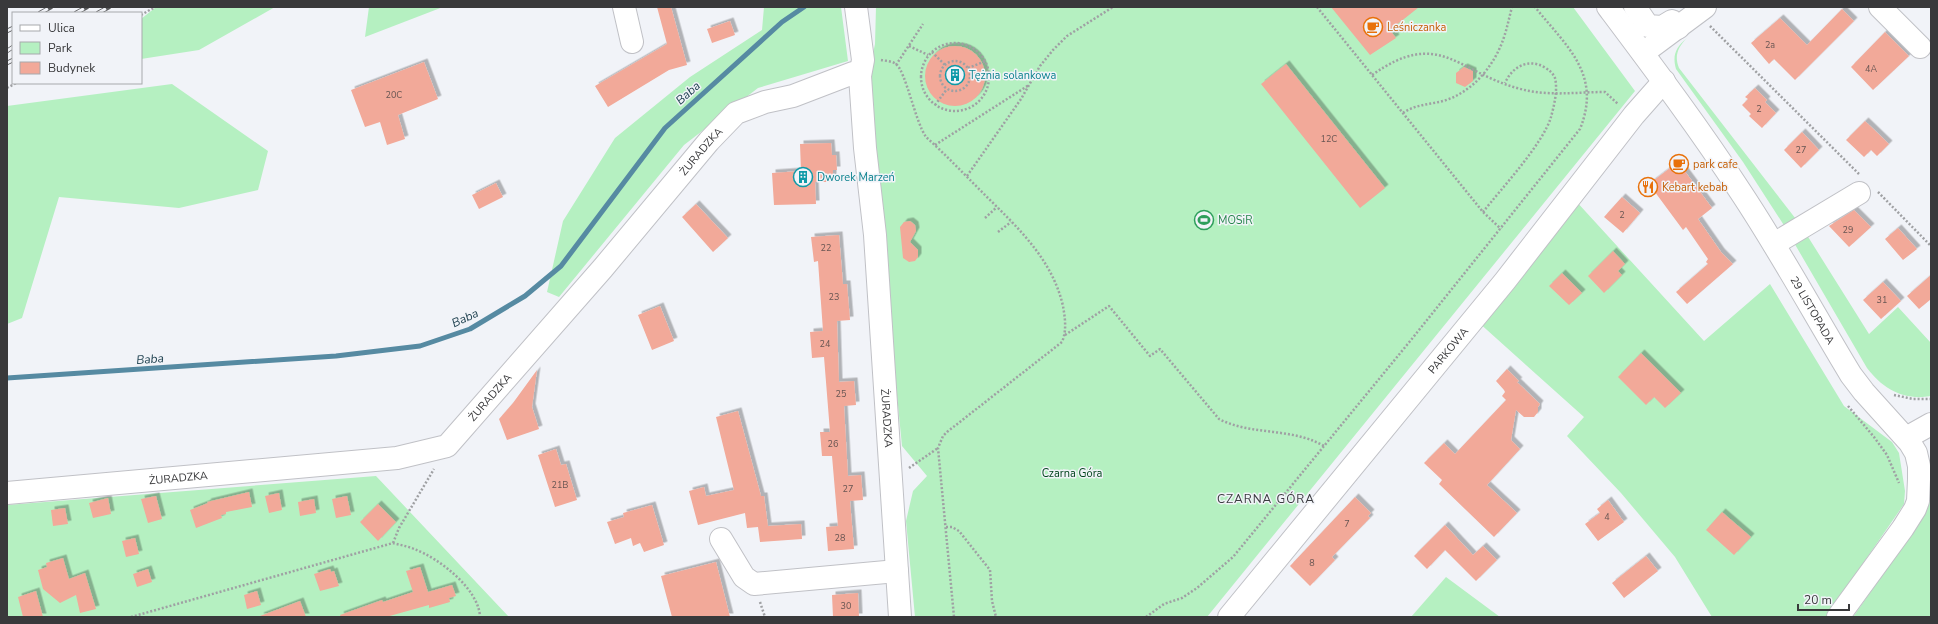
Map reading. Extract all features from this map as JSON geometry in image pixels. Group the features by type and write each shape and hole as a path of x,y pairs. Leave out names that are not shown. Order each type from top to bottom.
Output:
{"street":[{"path":"624,7 632,42"},
{"name":"ŻURADZKA","path":"856,7 865,148 875,235 900,617"},
{"name":"29 LISTOPADA","path":"1608,7 1664,81 1740,190 1774,244 1851,375 1864,392 1906,438 1916,453 1919,466 1918,501 1915,509 1904,528 1838,617"},
{"path":"1634,7 1648,26 1662,27 1672,22 1678,28"},
{"path":"1880,7 1920,47"},
{"path":"1643,54 1701,10"},
{"name":"ŻURADZKA","path":"7,493 396,458 447,446 603,268 708,141 736,113 765,102 793,96 853,73 861,68"},
{"name":"PARKOWA","path":"1229,617 1505,280 1634,115 1664,81"},
{"path":"1774,244 1865,186"},
{"path":"1906,438 1931,424"},
{"path":"721,539 744,577 754,584 897,571"}],"path":[{"path":"142,14 155,7"},
{"path":"967,176 1007,120 1040,66 1053,50 1067,36 1113,7"},
{"path":"1317,7 1483,212 1501,229"},
{"path":"1403,114 1418,106 1449,99 1470,87 1484,74 1504,39 1512,7"},
{"path":"1146,617 1164,604 1182,598 1197,588 1233,557 1501,229 1580,129 1587,112 1587,92 1581,68 1574,54 1535,7"},
{"path":"1701,10 1865,186 1931,246"},
{"path":"896,64 923,24"},
{"path":"959,42 970,45 980,52 986,61 990,72 989,84 985,95 968,109 957,111 946,110 935,105 927,97 921,82 922,65 928,55 932,52 936,47 947,43 959,42"},
{"path":"909,46 928,55"},
{"path":"932,52 945,65"},
{"path":"1372,75 1390,63 1403,58 1433,53 1454,59 1517,88 1555,95 1605,92 1620,105"},
{"path":"861,68 877,59 896,64 900,69 921,130 1030,242 1053,276 1065,314 1064,335"},
{"path":"956,61 961,62 968,68 970,77 966,86 957,91 947,89 943,85 940,70 945,65 956,61"},
{"path":"968,68 986,61"},
{"path":"1483,212 1541,137 1550,119 1555,95 1554,77 1550,71 1536,64 1530,63 1517,68 1511,73 1505,83"},
{"path":"935,145 1029,85"},
{"path":"935,105 947,89"},
{"path":"985,218 997,207"},
{"path":"998,232 1011,222"},
{"path":"954,617 938,448 943,436 1057,346 1064,335 1109,306 1150,356 1160,349 1219,419 1226,423 1250,429 1300,435 1324,446"},
{"path":"1844,401 1887,455 1902,491 1915,509"},
{"path":"393,543 399,528 447,446"},
{"path":"906,471 916,462 938,448"},
{"path":"946,527 952,527 959,531 990,570 992,601 996,617"},
{"path":"131,617 393,543 414,549 435,560 456,576 474,596 480,608 480,617"},
{"path":"763,609 763,617"}],"green space":[{"path":"156,7 275,7 199,50 142,59 142,18"},
{"path":"369,7 443,7 365,37"},
{"path":"764,7 841,7 848,61 758,88 684,145 559,297 547,292 563,221 615,138 690,77 762,30"},
{"name":"Czarna Góra","path":"876,7 1573,7 1635,91 1207,617 915,617 906,521 913,491 927,476 902,446 884,263 870,68 875,44"},
{"path":"1687,38 1681,45 1678,52 1677,60 1679,68 1799,223 1787,230 1743,162 1676,69 1674,60 1676,52 1680,45"},
{"path":"172,84 268,151 258,190 179,208 59,197 22,318 7,324 7,106"},
{"path":"1575,200 1704,341 1770,284 1844,406 1892,442 1899,453 1905,491 1904,504 1826,617 1712,617 1675,557 1621,493 1567,436 1584,417 1477,321"},
{"path":"1805,232 1869,334 1898,307 1931,343 1931,396 1912,397 1895,392 1880,382 1867,368 1793,241"},
{"path":"376,476 509,617 7,617 7,505"},
{"path":"1931,498 1931,617 1853,617 1919,523"},
{"path":"1446,577 1500,617 1411,617"}],"building":[{"path":"657,7 671,7 687,65 669,70 608,107 595,86 667,44"},
{"path":"1331,7 1419,7 1390,30 1396,38 1370,55"},
{"path":"1842,9 1854,21 1795,80 1774,59 1769,64 1751,43 1780,18 1807,45"},
{"path":"730,21 735,35 712,43 707,29"},
{"path":"1885,32 1909,56 1873,90 1851,67"},
{"name":"Tężnia solankowa","path":"955,46 971,51 976,55 980,60 985,76 980,92 976,97 971,101 955,106 939,101 934,97 930,92 925,76 930,60 934,55 939,51"},
{"path":"424,62 438,99 398,115 405,139 387,145 380,122 365,127 351,90"},
{"path":"1286,64 1385,188 1360,208 1261,84"},
{"path":"1464,67 1473,71 1473,81 1465,87 1456,83 1456,73"},
{"path":"1755,88 1767,100 1765,102 1776,113 1762,128 1749,116 1751,114 1742,105 1748,99 1745,97"},
{"path":"1865,121 1889,144 1877,156 1871,150 1864,157 1846,140"},
{"path":"1802,132 1819,150 1801,168 1784,150"},
{"name":"Dworek Marzeń","path":"831,143 832,155 836,155 837,170 833,170 833,182 815,182 816,204 774,205 772,173 801,171 800,144"},
{"path":"1678,162 1712,208 1698,219 1721,252 1733,264 1687,304 1676,292 1708,264 1706,262 1708,259 1686,227 1683,230 1649,184"},
{"path":"496,183 503,197 479,209 472,195"},
{"path":"1622,197 1640,213 1623,233 1604,217"},
{"path":"696,204 728,238 713,252 682,217"},
{"path":"1854,210 1871,227 1849,247 1829,226"},
{"path":"910,221 915,225 916,231 910,242 918,250 918,257 915,261 909,262 903,258 900,227 904,222"},
{"path":"1898,228 1917,249 1903,260 1885,239"},
{"path":"839,235 843,284 847,284 850,320 837,321 839,382 854,381 856,405 844,406 848,476 861,475 863,500 850,501 854,549 828,551 826,527 838,526 832,456 822,456 820,432 830,432 824,357 812,358 810,332 823,331 818,261 814,262 811,237"},
{"path":"1613,251 1625,264 1618,271 1622,275 1604,293 1588,276"},
{"path":"1562,273 1582,293 1569,305 1549,286"},
{"path":"1931,275 1931,299 1919,309 1907,296"},
{"path":"1883,282 1901,301 1881,319 1863,300"},
{"path":"660,306 674,341 652,350 638,315"},
{"path":"1641,353 1681,393 1665,408 1654,397 1646,405 1618,377"},
{"path":"1507,369 1519,381 1517,382 1540,404 1538,407 1538,412 1534,417 1524,417 1516,410 1511,440 1520,449 1487,485 1517,513 1494,537 1439,484 1442,480 1424,463 1444,443 1455,454 1506,400 1502,396 1505,392 1504,390 1496,381"},
{"path":"537,370 532,407 539,429 507,440 499,419 513,403"},
{"path":"738,411 761,496 764,496 768,526 801,524 802,539 760,542 758,527 747,528 745,513 698,525 689,491 704,487 706,496 734,490 716,417"},
{"path":"556,449 561,465 566,464 577,500 555,507 538,455"},
{"path":"249,492 252,507 226,512 226,514 221,515 222,518 196,528 190,510 208,503 207,502"},
{"path":"279,493 282,510 269,513 265,496"},
{"path":"156,496 162,519 148,523 141,499"},
{"path":"347,496 351,515 336,518 332,499"},
{"path":"1355,497 1371,513 1368,516 1370,518 1332,557 1335,560 1310,586 1290,566"},
{"path":"108,498 111,514 93,518 89,503"},
{"path":"314,499 316,513 300,516 298,502"},
{"path":"1608,500 1624,522 1598,541 1585,524 1600,513 1597,509"},
{"path":"378,504 396,522 378,541 360,522"},
{"path":"652,505 664,545 644,552 640,543 633,546 631,538 615,544 607,522 624,517 623,513"},
{"path":"65,508 68,524 53,526 51,510"},
{"path":"1722,512 1751,537 1734,555 1706,530"},
{"path":"1445,525 1473,555 1483,546 1497,560 1476,581 1445,550 1427,569 1414,556"},
{"path":"135,538 139,554 126,557 122,541"},
{"path":"1646,556 1658,571 1624,598 1612,583"},
{"path":"63,558 69,579 85,573 96,609 80,613 76,595 60,603 43,589 38,570 47,567 46,563"},
{"path":"716,562 730,617 672,617 661,576"},
{"path":"420,567 428,592 452,585 456,596 449,598 450,602 429,608 429,605 386,617 341,617 340,615 382,600 383,602 413,592 406,571"},
{"path":"148,569 152,582 137,587 133,574"},
{"path":"330,569 331,572 334,571 339,586 320,591 314,574"},
{"path":"36,591 43,617 23,617 18,597"},
{"path":"257,591 261,605 247,609 244,595"},
{"path":"858,593 859,617 833,617 832,595"},
{"path":"300,601 306,617 260,616"}],"waterway":[{"name":"Baba","path":"7,378 336,356 420,346 470,329 525,296 561,266 665,128 782,22 804,7"}],"railway":[{"path":"42,12 51,7"},
{"path":"78,12 87,7"},
{"path":"100,12 109,7"},
{"path":"7,31 12,28"},
{"path":"7,51 12,48"},
{"path":"7,63 12,60"}],"place":[{"name":"Leśniczanka","path":"1373,27"},
{"name":"Tężnia solankowa","path":"955,75"},
{"name":"park cafe","path":"1679,164"},
{"name":"Dworek Marzeń","path":"803,177"},
{"name":"Kebart kebab","path":"1648,187"},
{"name":"MOSiR","path":"1204,220"}],"district":[{"name":"CZARNA GÓRA","path":"1266,499"}]}
